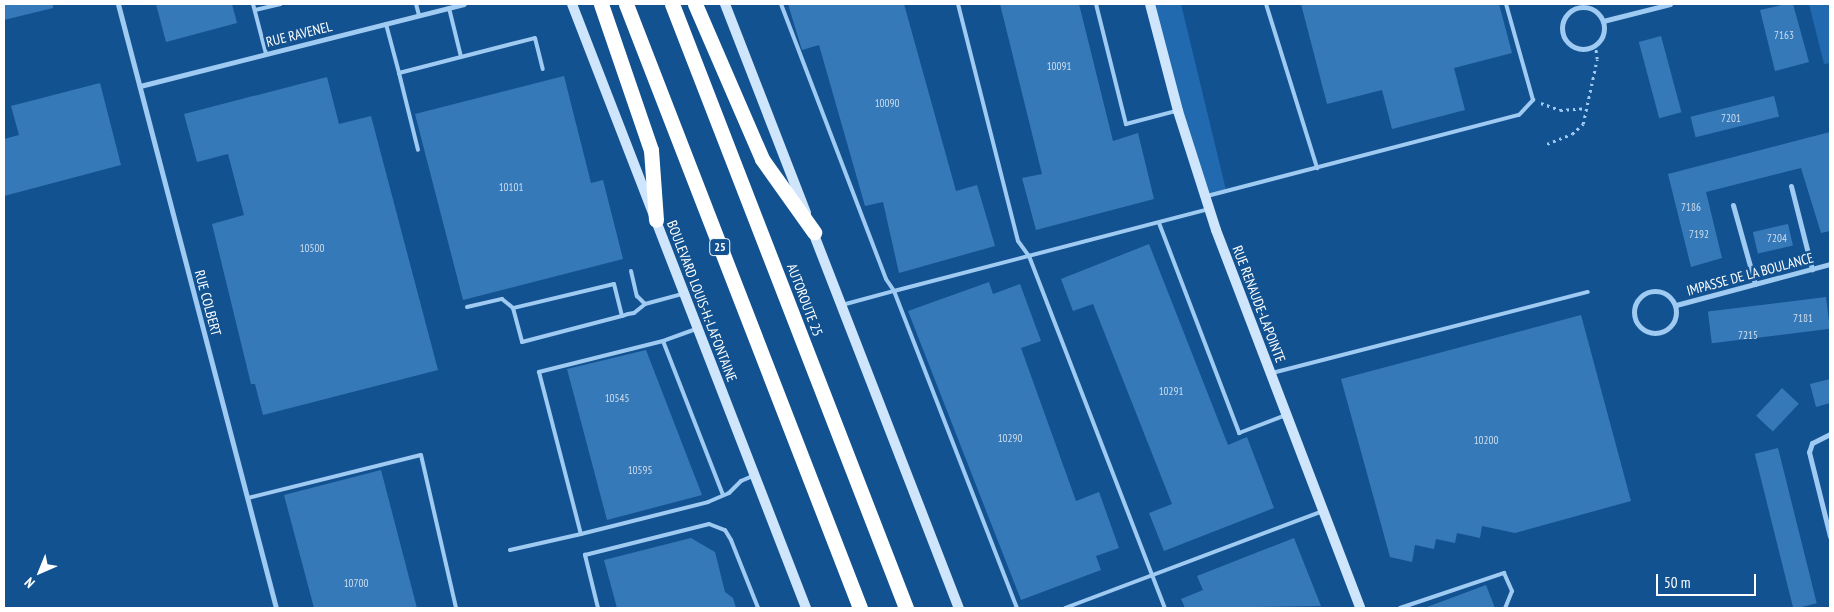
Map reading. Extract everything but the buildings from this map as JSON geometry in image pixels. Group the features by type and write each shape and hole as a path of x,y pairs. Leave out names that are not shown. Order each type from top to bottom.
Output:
{"highway":[{"path":"601,4 651,150 656,220"},
{"name":"25","path":"626,4 860,608"},
{"name":"AUTOROUTE 25","path":"672,4 906,608"},
{"path":"695,4 762,159 814,232"}],"main road":[{"name":"BOULEVARD LOUIS-H.-LAFONTAINE","path":"572,4 806,608"},
{"path":"725,4 959,608"},
{"name":"RUE RENAUDE-LAPOINTE","path":"1150,4 1178,111 1209,209 1360,608"}],"street":[{"name":"RUE COLBERT","path":"118,4 276,608"},
{"name":"RUE RAVENEL","path":"140,86 464,4"},
{"path":"1603,21 1670,4"},
{"path":"1580,8 1594,10 1603,21 1603,34 1596,45 1583,49 1571,45 1563,35 1564,21 1567,14 1580,8"},
{"path":"1791,186 1812,269"},
{"path":"1733,205 1755,284"},
{"name":"IMPASSE DE LA BOULANCE","path":"1676,305 1830,264"},
{"path":"1648,292 1668,294 1676,305 1672,326 1659,333 1645,331 1635,320 1635,306 1648,292"},
{"path":"1830,434 1812,443 1810,452 1830,536"}],"lane":[{"path":"253,4 266,54"},
{"path":"254,10 280,4"},
{"path":"416,4 419,15"},
{"path":"435,4 437,11"},
{"path":"781,4 886,279 894,291 1017,608"},
{"path":"958,4 1018,241 1029,256 1165,608"},
{"path":"1096,4 1126,124 1178,111"},
{"path":"1266,4 1317,168"},
{"path":"1205,197 1519,115 1533,100 1506,4"},
{"path":"449,8 462,57"},
{"path":"386,24 418,150"},
{"path":"398,72 534,38 543,69"},
{"path":"842,305 1209,209"},
{"path":"1159,223 1239,433 1287,414"},
{"path":"631,271 637,296 645,304"},
{"path":"513,308 614,284 622,316"},
{"path":"1272,373 1588,292"},
{"path":"467,307 502,299 513,308 522,342 634,313 645,304 684,293"},
{"path":"581,534 539,372 663,342 698,329"},
{"path":"663,342 723,495"},
{"path":"248,498 421,455 456,608"},
{"path":"510,550 581,534 723,495 755,476"},
{"path":"1065,608 1323,510"},
{"path":"598,608 585,555 709,524 724,530 731,540 758,608"},
{"path":"1400,608 1504,573 1512,591 1505,608"}],"path":[{"path":"1547,144 1572,134 1583,124 1597,59 1596,45"},
{"path":"1533,100 1560,110 1586,108"}],"shaded area":[{"path":"1149,4 1181,4 1226,190 1205,197"},
{"path":"1809,4 1830,4 1830,63 1824,64"}]}
